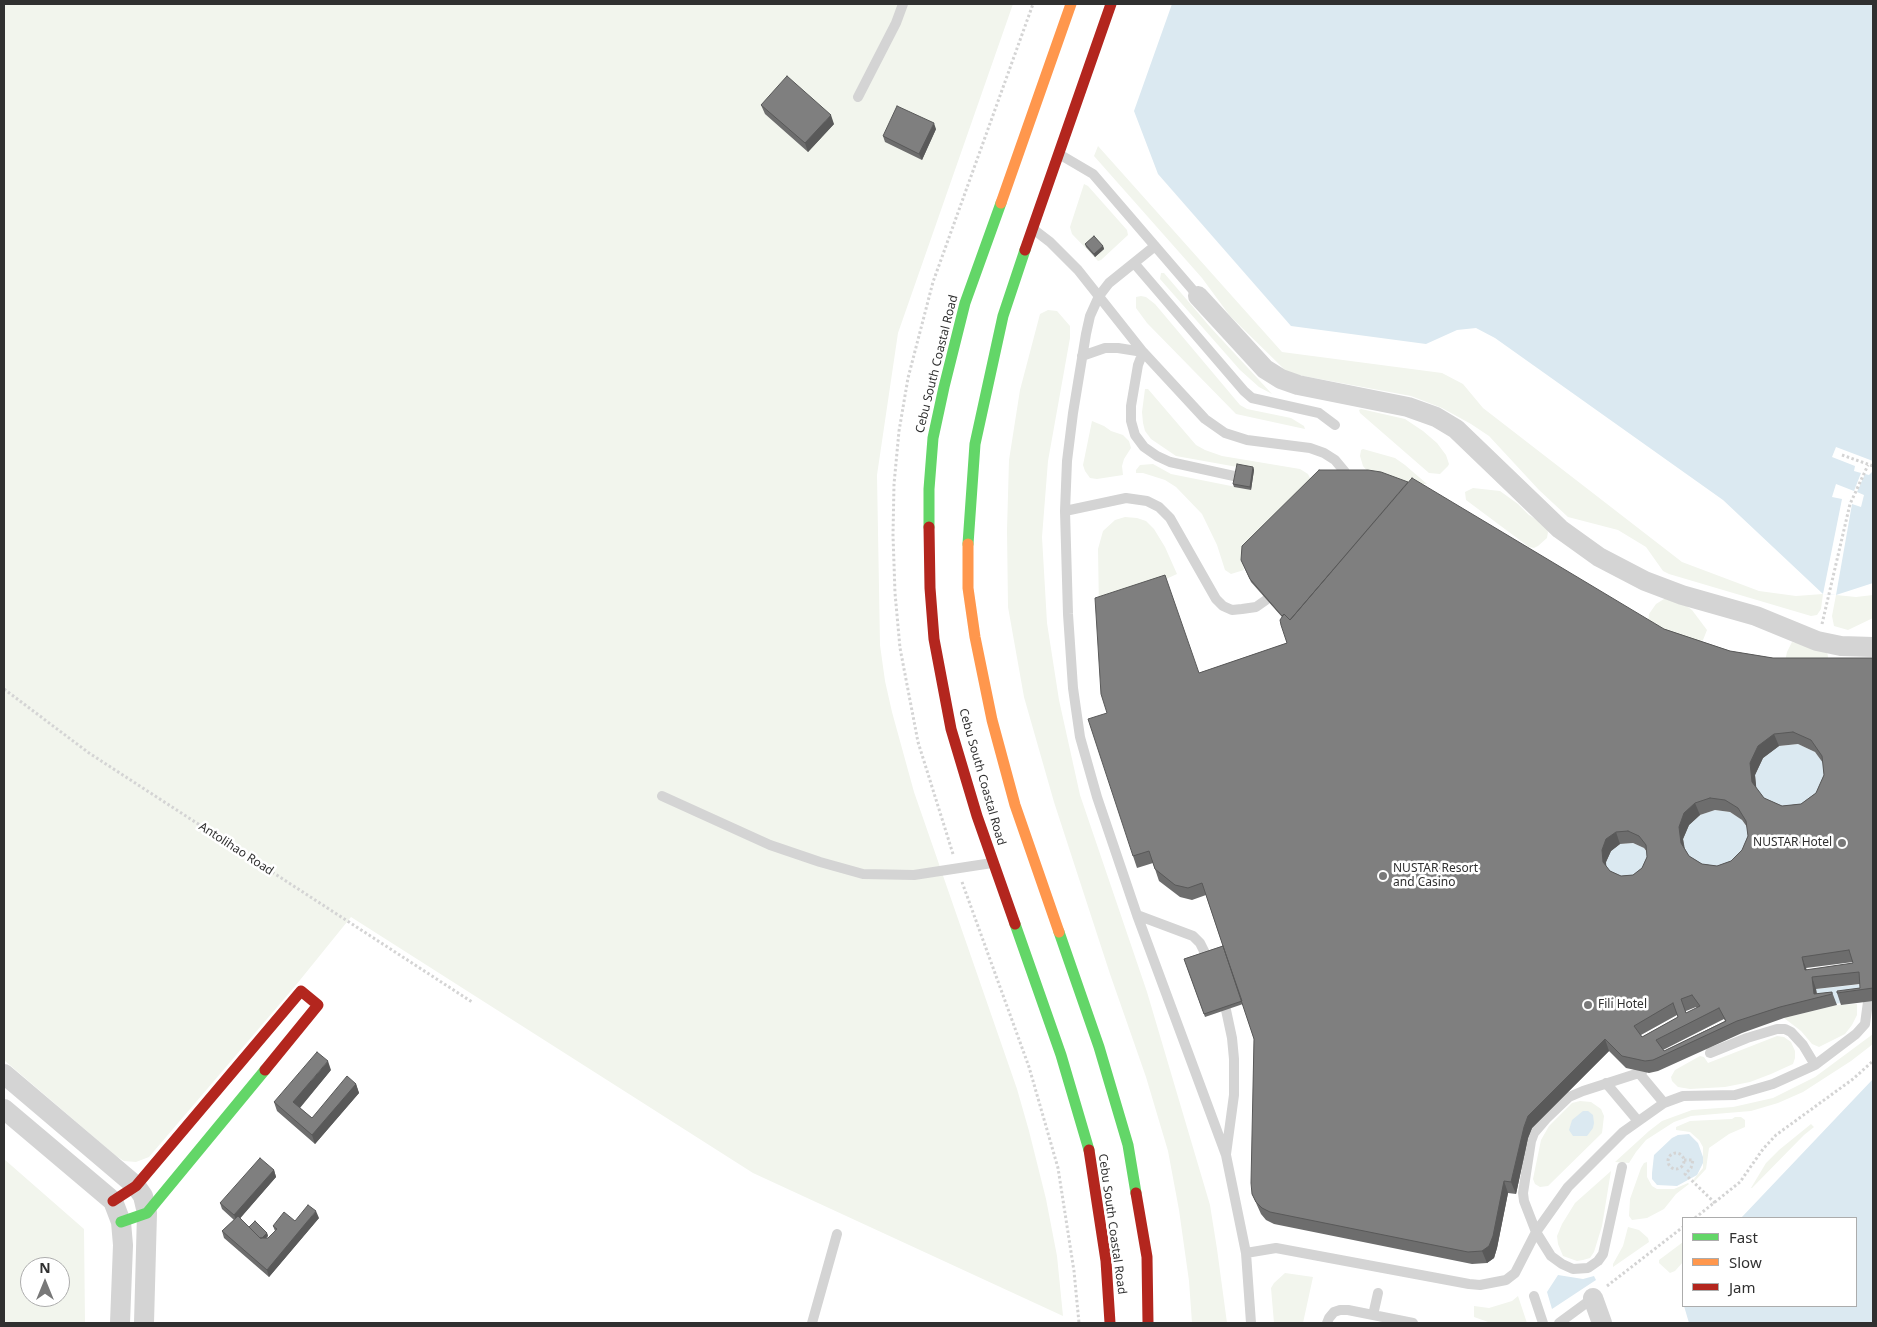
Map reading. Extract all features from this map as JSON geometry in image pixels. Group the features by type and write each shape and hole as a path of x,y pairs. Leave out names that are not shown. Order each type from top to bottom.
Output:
{"main road":[{"name":"Cebu South Coastal Road","path":"1071,4 965,303 933,438 928,538 934,639 951,729 977,816 1061,1056 1090,1155 1106,1260 1110,1323"},
{"name":"Cebu South Coastal Road","path":"1111,4 1003,316 975,444 969,529 968,588 975,637 992,720 1015,805 1096,1038 1128,1145 1147,1257 1148,1323"},
{"path":"113,1201 136,1186 301,991 318,1006 147,1213 121,1222"}],"street":[{"path":"1198,296 1265,369 1281,378 1298,384 1408,406 1436,417 1456,429 1560,529 1599,557 1645,581 1682,595 1756,616 1817,641 1841,646 1873,647"},
{"path":"4,1074 136,1186 143,1196 147,1213 144,1323"},
{"path":"4,1109 113,1201 121,1222 123,1245 120,1323"},
{"path":"1593,1298 1602,1323"}],"lane":[{"path":"858,97 896,23 903,4"},
{"path":"1058,153 1093,174 1198,296"},
{"path":"1032,229 1050,242 1078,270 1143,352 1205,419 1225,433 1247,440 1310,448 1324,453 1335,460 1345,472"},
{"path":"1155,246 1108,283 1099,296 1090,316 1066,461 1065,511 1070,643 1080,737 1097,797 1137,915 1226,1154 1246,1253 1251,1323"},
{"path":"1134,264 1252,398 1319,413 1335,425"},
{"path":"1082,356 1105,348 1143,352"},
{"path":"1143,352 1134,384 1131,406 1131,421 1135,435 1144,446 1157,456 1170,462 1234,476"},
{"path":"1065,511 1126,498 1147,501 1159,507 1170,518 1216,599 1223,606 1232,610 1242,609 1256,607 1266,600"},
{"path":"662,796 770,845 863,874 914,875 993,862"},
{"path":"1137,915 1193,936 1200,943 1206,955"},
{"path":"1246,1253 1276,1248 1480,1285 1506,1280 1515,1272 1536,1232 1568,1187 1623,1132 1664,1103 1683,1096 1735,1096 1773,1084 1815,1065 1856,1034 1865,1024 1868,1002"},
{"path":"1226,1010 1234,1059 1234,1095 1226,1154"},
{"path":"1710,1054 1755,1036 1777,1029 1785,1029 1792,1032 1815,1065"},
{"path":"1622,1167 1603,1254 1598,1261 1588,1268 1573,1268 1562,1264 1551,1256 1536,1232 1524,1201 1523,1193 1531,1141 1534,1134 1568,1098 1640,1072 1664,1103"},
{"path":"1606,1084 1638,1122"},
{"path":"812,1323 837,1234"},
{"path":"1373,1315 1378,1293"},
{"path":"1534,1296 1543,1323"},
{"path":"1559,1323 1593,1298"},
{"path":"1328,1323 1329,1318 1334,1312 1340,1310 1413,1323"}],"path":[{"path":"1842,455 1873,466"},
{"path":"1817,641 1830,595 1850,504 1868,465"},
{"name":"Antolihao Road","path":"4,689 89,753 472,1002"},
{"path":"1696,1217 1740,1182 1763,1149 1776,1135 1853,1080 1873,1061"},
{"path":"1684,1160 1681,1168 1677,1169 1669,1165 1668,1161 1673,1154 1678,1154 1684,1160 1693,1160 1691,1168 1685,1174 1714,1203"},
{"path":"1593,1298 1682,1228"}],"shaded area":[{"path":"4,4 1013,4 898,333 877,475 880,645 892,712 914,792 1017,1089 1029,1131 1046,1199 1057,1256 1063,1316 753,1173 351,917 296,985 149,1157 136,1162 124,1161 116,1156 4,1060"},
{"path":"1172,4 1873,4 1873,583 1836,595 1823,594 1723,500 1495,338 1476,328 1457,330 1426,344 1291,326 1158,174 1134,111"},
{"path":"1098,146 1282,352 1442,373 1463,384 1483,408 1682,562 1759,591 1796,596 1823,594 1821,609 1817,615 1811,616 1669,574 1663,571 1646,547 1618,530 1568,517 1539,490 1489,436 1442,408 1411,396 1298,375 1286,371 1230,316 1202,278 1094,156"},
{"path":"1084,184 1088,186 1127,230 1128,235 1098,261 1072,234 1070,227"},
{"path":"1161,273 1164,273 1211,328 1272,394 1259,387 1240,370 1160,279"},
{"path":"1136,297 1146,297 1155,304 1240,405 1247,409 1291,418 1304,426 1305,429 1236,414 1147,323 1136,308"},
{"path":"1048,310 1057,311 1070,326 1070,338 1048,461 1042,537 1047,623 1059,700 1080,795 1147,992 1210,1205 1227,1323 1192,1323 1189,1281 1168,1151 1146,1077 1054,802 1024,697 1008,607 1007,530 1009,460 1020,390 1040,314"},
{"path":"1145,389 1148,389 1196,445 1205,450 1222,456 1300,469 1308,474 1312,482 1243,563 1244,570 1231,574 1225,570 1217,545 1202,514 1176,487 1165,480 1143,473 1136,473 1136,470 1140,465 1153,464 1171,474 1251,490 1254,470 1176,456 1151,439 1145,431 1143,423 1142,412"},
{"path":"1359,410 1405,419 1437,443 1446,455 1448,466 1440,474 1429,473 1360,413"},
{"path":"1092,421 1123,435 1129,441 1131,448 1124,459 1122,466 1123,475 1097,479 1090,478 1085,471 1083,465"},
{"path":"1363,449 1395,458 1427,484 1407,484 1369,473 1363,466 1360,456"},
{"path":"1473,488 1500,491 1529,515 1545,525 1548,532 1547,538 1534,548 1529,547 1466,500 1465,492"},
{"path":"1125,517 1146,521 1154,529 1165,547 1177,574 1099,610 1098,549 1103,531 1115,520"},
{"path":"1836,595 1856,597 1873,595 1873,618 1848,630 1834,626 1832,616"},
{"path":"1664,599 1677,599 1692,610 1707,630 1703,640 1694,645 1648,624 1649,614 1656,604"},
{"path":"1792,642 1827,651 1826,666 1784,666 1787,652"},
{"path":"1798,744 1815,752 1827,768 1828,787 1786,818 1757,794 1755,775 1763,758 1779,746"},
{"path":"1715,810 1730,812 1742,820 1751,833 1752,848 1721,878 1685,855 1683,839 1689,825 1700,815"},
{"path":"1633,843 1644,848 1650,857 1637,887 1607,874 1606,862 1611,851 1620,844"},
{"path":"1864,984 1864,1000 1819,1006 1816,989"},
{"path":"1857,1004 1857,1015 1845,1034 1819,1047 1812,1044 1801,1031 1784,1018 1837,1005"},
{"path":"1873,1034 1873,1044 1851,1061 1803,1092 1778,1103 1751,1111 1691,1116 1674,1122 1646,1140 1629,1163 1615,1162 1662,1121 1692,1110 1733,1107 1773,1098 1815,1077"},
{"path":"1777,1036 1784,1037 1791,1042 1795,1051 1795,1058 1793,1064 1771,1074 1750,1082 1725,1087 1690,1089 1678,1087 1672,1081 1671,1077 1675,1070 1700,1056 1704,1057 1708,1063"},
{"path":"1873,1079 1873,1323 1689,1323 1684,1307 1857,1307 1857,1217 1742,1217"},
{"path":"1580,1101 1591,1102 1601,1109 1604,1116 1602,1133 1548,1186 1540,1187 1535,1184 1533,1179 1541,1140 1549,1126 1572,1103"},
{"path":"1583,1111 1588,1111 1593,1115 1593,1128 1587,1136 1573,1136 1569,1130 1572,1120"},
{"path":"1741,1117 1745,1120 1745,1127 1729,1134 1709,1148 1706,1169 1694,1182 1693,1180 1703,1168 1703,1147 1699,1140 1690,1132 1676,1130 1676,1127 1690,1121 1732,1119"},
{"path":"1811,1124 1814,1127 1751,1188 1766,1163"},
{"path":"1689,1134 1698,1143 1703,1157 1703,1163 1697,1175 1677,1186 1657,1185 1652,1179 1654,1155 1672,1138 1678,1135"},
{"path":"4,1159 84,1229 85,1323 4,1323"},
{"path":"1647,1162 1647,1177 1652,1186 1657,1189 1674,1189 1689,1184 1676,1194 1664,1209 1647,1218 1632,1220 1629,1216 1630,1199 1641,1168"},
{"path":"1611,1171 1602,1226 1594,1252 1590,1258 1577,1261 1563,1256 1557,1236 1562,1224 1575,1203"},
{"path":"1628,1227 1639,1230 1648,1238 1649,1242 1613,1267 1623,1246"},
{"path":"1682,1243 1682,1263 1675,1271 1670,1273 1659,1263 1659,1260"},
{"path":"1285,1273 1313,1277 1303,1323 1274,1323 1271,1288"},
{"path":"1558,1275 1583,1279 1594,1276 1596,1280 1552,1309 1547,1292"},
{"path":"1518,1296 1527,1323 1491,1323 1474,1317 1474,1306 1489,1308 1512,1301"}],"pier":[{"path":"1836,447 1873,461 1873,471 1869,475 1865,474 1857,492 1864,495 1861,507 1852,504 1836,595 1823,594 1842,499 1832,497 1836,484 1854,491 1861,473 1854,471 1855,466 1832,457"}],"building":[{"path":"787,76 831,115 805,143 761,105"},
{"path":"897,106 934,123 919,154 883,136"},
{"path":"1094,236 1103,246 1094,254 1085,244"},
{"path":"1237,464 1253,467 1250,487 1233,484"},
{"path":"1319,470 1368,470 1381,472 1408,482 1290,620 1284,614 1282,616 1250,579 1241,560 1242,546"},
{"name":"NUSTAR Resort and Casino","path":"1412,478 1664,629 1730,651 1773,658 1873,658 1873,988 1837,993 1837,991 1860,988 1859,972 1812,977 1814,994 1832,992 1832,994 1780,1007 1737,1021 1653,1060 1645,1061 1622,1056 1605,1039 1528,1116 1511,1182 1504,1181 1493,1236 1489,1246 1482,1251 1468,1252 1270,1212 1262,1208 1252,1194 1251,1183 1254,1039 1202,883 1188,888 1175,885 1155,869 1149,851 1133,856 1088,719 1107,713 1101,694 1095,598 1165,575 1199,673 1287,643 1280,620 1284,614 1290,620","holes":["1793,732 1811,740 1822,756 1824,775 1816,793 1801,804 1782,806 1764,798 1752,782 1750,763 1758,746 1774,734","1710,798 1725,800 1738,808 1746,821 1748,836 1742,850 1731,861 1717,866 1702,864 1689,856 1681,843 1679,827 1684,813 1695,803","1628,831 1639,836 1646,845 1647,857 1642,868 1633,875 1621,876 1610,871 1603,862 1602,850 1606,839 1616,832","1849,950 1853,963 1805,970 1802,957","1692,995 1700,1006 1686,1013 1681,999","1673,1003 1678,1017 1642,1037 1634,1026","1719,1008 1726,1021 1664,1051 1656,1040"]},
{"path":"1223,946 1242,1001 1204,1014 1184,959"},
{"path":"317,1052 328,1061 293,1102 312,1118 347,1076 356,1084 312,1135 274,1102"},
{"path":"260,1158 274,1170 234,1215 220,1203"},
{"path":"308,1205 316,1211 267,1270 222,1231 238,1216 260,1238 268,1238 277,1229 273,1226 284,1212 295,1221"},
{"path":"255,1221 267,1233 262,1238 249,1227"}],"traffic: fast":[{"path":"929,527 929,489 933,438 944,387 965,303 1001,203"},
{"path":"968,544 975,444 1003,316 1025,250"},
{"path":"1015,924 1061,1055 1089,1150"},
{"path":"1059,932 1099,1047 1128,1145 1136,1193"},
{"path":"121,1222 147,1213 265,1070"}],"traffic: slow":[{"path":"1001,203 1071,4"},
{"path":"968,544 968,588 975,637 992,720 1015,805 1059,932"}],"traffic: jam":[{"path":"1025,250 1111,4"},
{"path":"929,527 930,588 934,639 951,729 977,816 1015,924"},
{"path":"113,1201 136,1186 301,991 318,1005 265,1070"},
{"path":"1089,1150 1106,1261 1110,1323"},
{"path":"1136,1193 1147,1257 1148,1323"}],"place":[{"name":"NUSTAR Hotel","path":"1842,843"},
{"name":"NUSTAR Resort and Casino","path":"1383,876"},
{"name":"Fili Hotel","path":"1588,1005"}]}
